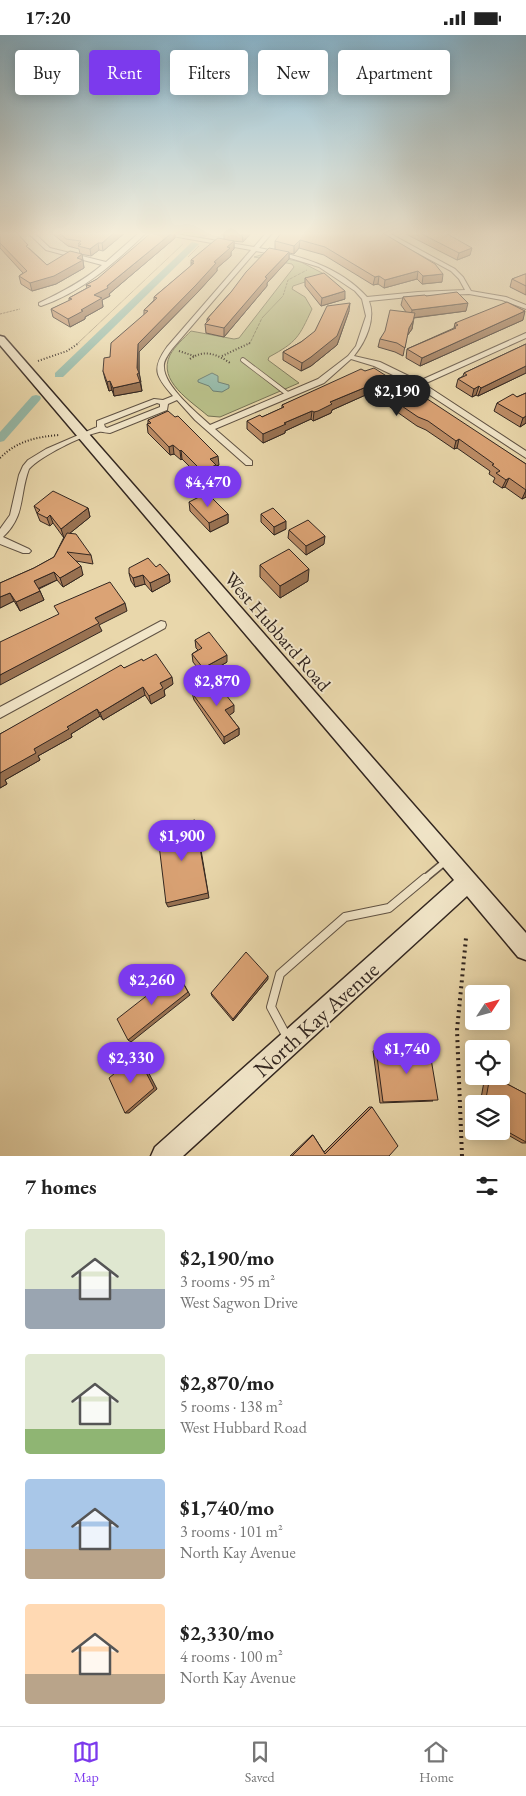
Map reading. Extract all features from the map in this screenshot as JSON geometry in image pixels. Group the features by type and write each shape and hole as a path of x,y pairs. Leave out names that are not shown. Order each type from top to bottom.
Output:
{"street":[{"path":"41,304 81,284"},
{"path":"224,284 169,348 162,359 160,369 166,385 249,463"},
{"path":"210,428 321,381 350,357 359,346 369,316 365,299 348,284"},
{"path":"465,284 469,292"},
{"path":"365,299 454,291 504,298 526,307"},
{"path":"419,384 526,335"},
{"name":"West Hubbard Road","path":"0,339 526,949"},
{"path":"350,357 377,364 419,384 524,452"},
{"path":"0,535 14,520 18,512 20,489 26,468 40,457 101,428 100,423 157,401 164,403 178,397"},
{"path":"0,540 26,551"},
{"path":"0,713 161,625"},
{"name":"North Kay Avenue","path":"164,1156 467,881"}],"lane":[{"path":"243,360 289,395"},
{"path":"290,1042 271,1007 280,975 345,917 390,908 448,859"}],"path":[{"path":"38,361 67,351 78,343 140,284"},
{"path":"222,356 250,343 262,318 283,296 285,284"},
{"path":"0,314 20,309"},
{"path":"178,351 194,356"},
{"path":"190,359 194,356 210,353 222,356 230,363"},
{"path":"0,458 20,442 64,435"},
{"path":"462,1156 457,1030 466,938"}],"green space":[{"path":"281,284 298,284 293,286 292,289 305,297 312,309 296,338 286,347 269,357 268,360 299,383 220,417 208,416 185,397 172,382 167,364 170,355 191,331 234,339 239,338"}],"shaded area":[{"path":"212,373 218,376 218,382 229,385 229,388 222,392 213,391 209,386 198,382 198,380"}],"building":[{"path":"109,284 107,286 108,288 94,295 102,298 68,319 51,309 72,299 69,298 91,286 86,285"},
{"path":"169,284 197,284 138,344 137,368 139,373 137,374 140,382 113,388 110,381 107,382 103,371 104,358 110,357 111,343 148,311 144,310 157,298 154,297"},
{"path":"237,284 262,284 224,328 205,324 210,319 207,319"},
{"path":"310,284 337,284 345,291 322,298"},
{"path":"457,292 468,303 412,310 403,297 426,296"},
{"path":"507,302 525,311 422,358 407,349 456,328 454,327 458,325 455,323"},
{"path":"350,303 337,336 311,357 302,363 283,352 301,342 315,331 327,306"},
{"path":"390,310 415,313 409,328 405,348 397,343 380,339 385,331"},
{"path":"526,344 526,366 481,388 479,386 474,389 458,379 467,375 464,373"},
{"path":"374,368 399,384 403,383 526,464 526,490 509,478 506,480 496,473 500,471 492,465 494,464 459,439 456,441 371,385 330,402 332,404 318,411 312,411 263,434 247,421 260,415 262,417 284,407 282,405 361,369 365,371"},
{"path":"526,393 526,416 523,418 497,403 513,394 517,397"},
{"path":"168,411 175,417 178,416 218,456 210,459 216,465 202,471 181,450 173,445 169,447 147,424 151,423 148,420"},
{"path":"53,491 88,508 61,529 50,515 47,518 37,513 40,510 34,506"},
{"path":"207,493 228,514 209,523 189,502"},
{"path":"273,508 286,521 274,527 261,514"},
{"path":"308,520 325,536 306,546 289,530"},
{"path":"67,533 76,534 91,555 67,552 81,566 60,578 54,572 34,581 40,591 16,602 10,593 0,597 0,583 54,557"},
{"path":"289,549 309,569 280,586 260,565"},
{"path":"148,558 156,567 160,564 169,574 150,583 143,575 133,578 129,573 129,568"},
{"path":"110,582 125,603 95,618 99,623 0,675 0,642 59,614 54,606"},
{"path":"209,632 227,655 203,668 192,654 202,648 195,640"},
{"path":"156,654 172,677 160,683 163,688 149,696 143,687 100,713 97,709 67,727 69,729 34,749 36,753 0,773 0,734 121,665 124,668"},
{"path":"214,680 234,705 225,710 239,728 224,737 192,693"},
{"path":"195,820 208,893 166,903 157,828"},
{"path":"246,952 268,976 233,1019 211,993"},
{"path":"177,972 188,992 128,1040 117,1019"},
{"path":"429,1047 438,1100 383,1102 376,1049"},
{"path":"137,1055 154,1088 125,1113 109,1078"},
{"path":"488,1085 509,1085 526,1094 526,1142 510,1133 510,1095 487,1095"},
{"path":"372,1107 398,1146 389,1156 292,1156 313,1135 325,1154"}],"waterway":[{"path":"59,375 153,284"},
{"path":"0,439 36,398"}]}
